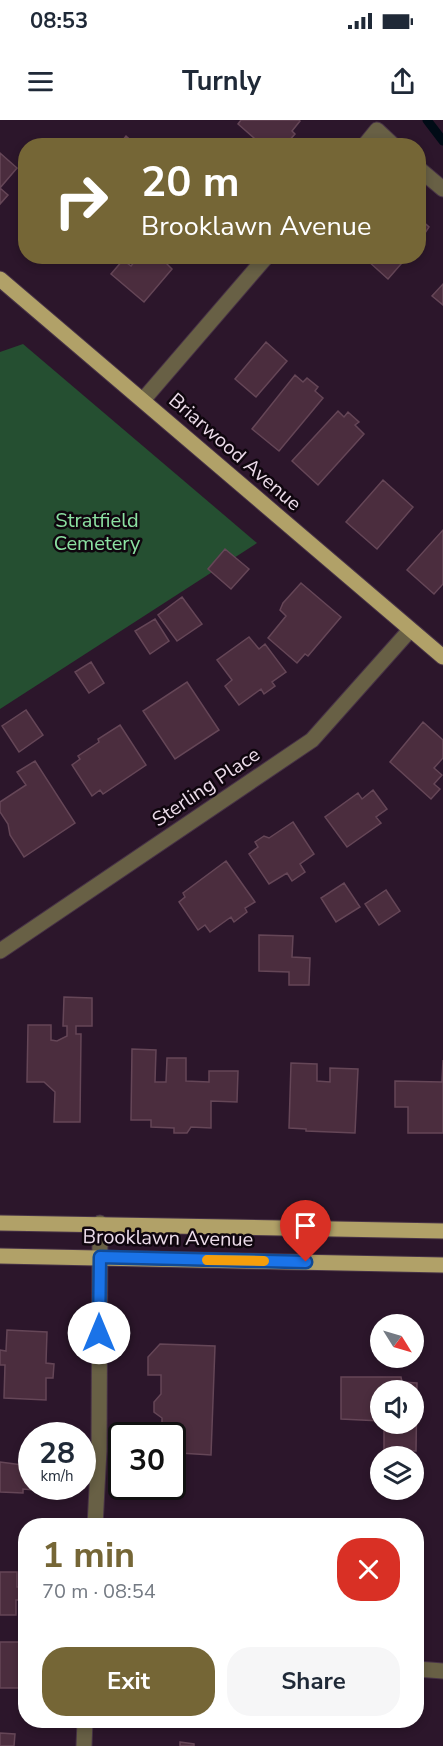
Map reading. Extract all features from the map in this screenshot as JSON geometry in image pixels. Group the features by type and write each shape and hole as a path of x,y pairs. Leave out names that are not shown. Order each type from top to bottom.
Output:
{"main road":[{"name":"Briarwood Avenue","path":"0,279 443,657"},
{"name":"Brooklawn Avenue","path":"0,1223 100,1223 443,1231"},
{"name":"Brooklawn Avenue","path":"0,1256 443,1265"}],"street":[{"path":"370,138 377,130 386,138"},
{"path":"426,175 443,189"},
{"path":"143,400 260,264"},
{"name":"Sterling Place","path":"0,951 312,740 410,630"},
{"path":"95,1518 99,1450 100,1223"},
{"path":"424,1670 443,1671"},
{"path":"84,1746 85,1728"}],"green space":[{"name":"Stratfield Cemetery","path":"23,344 257,543 0,709 0,352"}],"building":[{"path":"241,120 300,121 292,131 295,134 292,138 254,138 238,124"},
{"path":"0,153 17,168 0,188"},
{"path":"0,188 8,195 0,204"},
{"path":"120,264 131,266 133,264 167,264 172,269 144,302 111,274"},
{"path":"371,264 401,264 388,279"},
{"path":"443,284 443,305 432,296"},
{"path":"266,342 287,361 256,397 235,379"},
{"path":"295,375 303,382 307,378 318,387 315,391 323,398 279,451 252,429"},
{"path":"338,411 344,417 348,412 359,422 355,425 364,434 318,485 292,461"},
{"path":"383,480 413,507 377,549 346,522"},
{"path":"443,530 443,584 434,594 407,570"},
{"path":"225,549 249,569 231,589 208,569"},
{"path":"301,583 341,617 308,656 305,654 297,663 268,638 286,616 280,610 283,603"},
{"path":"182,597 202,624 177,641 158,615"},
{"path":"155,619 169,641 150,654 135,631"},
{"path":"249,637 259,649 265,644 286,672 272,682 275,686 264,694 261,689 239,705 225,686 232,680 217,660"},
{"path":"91,662 104,683 89,693 75,672"},
{"path":"187,682 219,730 175,759 143,711"},
{"path":"26,710 43,735 19,752 2,726"},
{"path":"423,722 443,740 443,758 434,768 442,775 434,784 440,789 431,799 390,762"},
{"path":"120,725 146,765 103,794 100,790 92,796 72,765 80,759 78,756 99,742 98,739"},
{"path":"35,761 75,823 24,857 10,835 8,824 0,812 0,802 26,785 17,772"},
{"path":"373,790 387,809 376,817 381,823 347,847 325,817 358,793 362,799"},
{"path":"293,822 314,854 300,864 305,872 292,881 287,873 269,884 249,854 258,847 255,842 264,836 269,838"},
{"path":"226,861 255,902 245,908 247,912 234,922 231,917 210,932 205,925 198,930 179,902 185,897 183,893"},
{"path":"344,883 360,907 336,922 321,898"},
{"path":"386,890 400,911 379,925 365,904"},
{"path":"259,935 293,936 292,957 310,958 309,985 289,985 289,972 259,971"},
{"path":"64,997 92,998 92,1026 76,1026 76,1034 81,1034 80,1122 54,1122 55,1092 44,1082 27,1082 28,1025 51,1025 51,1040 57,1041 67,1036 67,1026 63,1026"},
{"path":"132,1049 156,1050 155,1082 166,1082 167,1058 186,1058 186,1081 209,1082 209,1071 238,1071 237,1102 211,1101 211,1128 191,1127 187,1133 174,1133 174,1128 151,1127 151,1120 131,1120"},
{"path":"443,1060 443,1133 408,1133 408,1107 395,1107 395,1081 442,1082"},
{"path":"291,1063 317,1064 317,1081 330,1082 330,1068 358,1069 355,1133 289,1128"},
{"path":"7,1330 47,1332 46,1363 54,1364 53,1378 46,1378 46,1400 4,1398 5,1365 0,1365 0,1350 6,1351"},
{"path":"160,1344 215,1346 211,1455 186,1453 186,1422 162,1422 162,1418 154,1412 154,1402 161,1394 161,1375 148,1375 148,1357"},
{"path":"341,1377 401,1377 402,1380 370,1380 370,1420 341,1419"},
{"path":"384,1434 416,1434 416,1446 384,1446"},
{"path":"0,1462 18,1464 18,1493 0,1492"},
{"path":"0,1572 17,1572 16,1615 0,1615"},
{"path":"0,1642 18,1642 18,1688 0,1688"},
{"path":"0,1733 15,1734 14,1746 0,1746"},
{"path":"180,1742 194,1744 194,1746 180,1746"}],"waterway":[{"path":"427,120 443,141"}],"slow traffic":[{"path":"207,1260 264,1261"}],"route":[{"path":"99,1333 100,1257 306,1262"}]}
